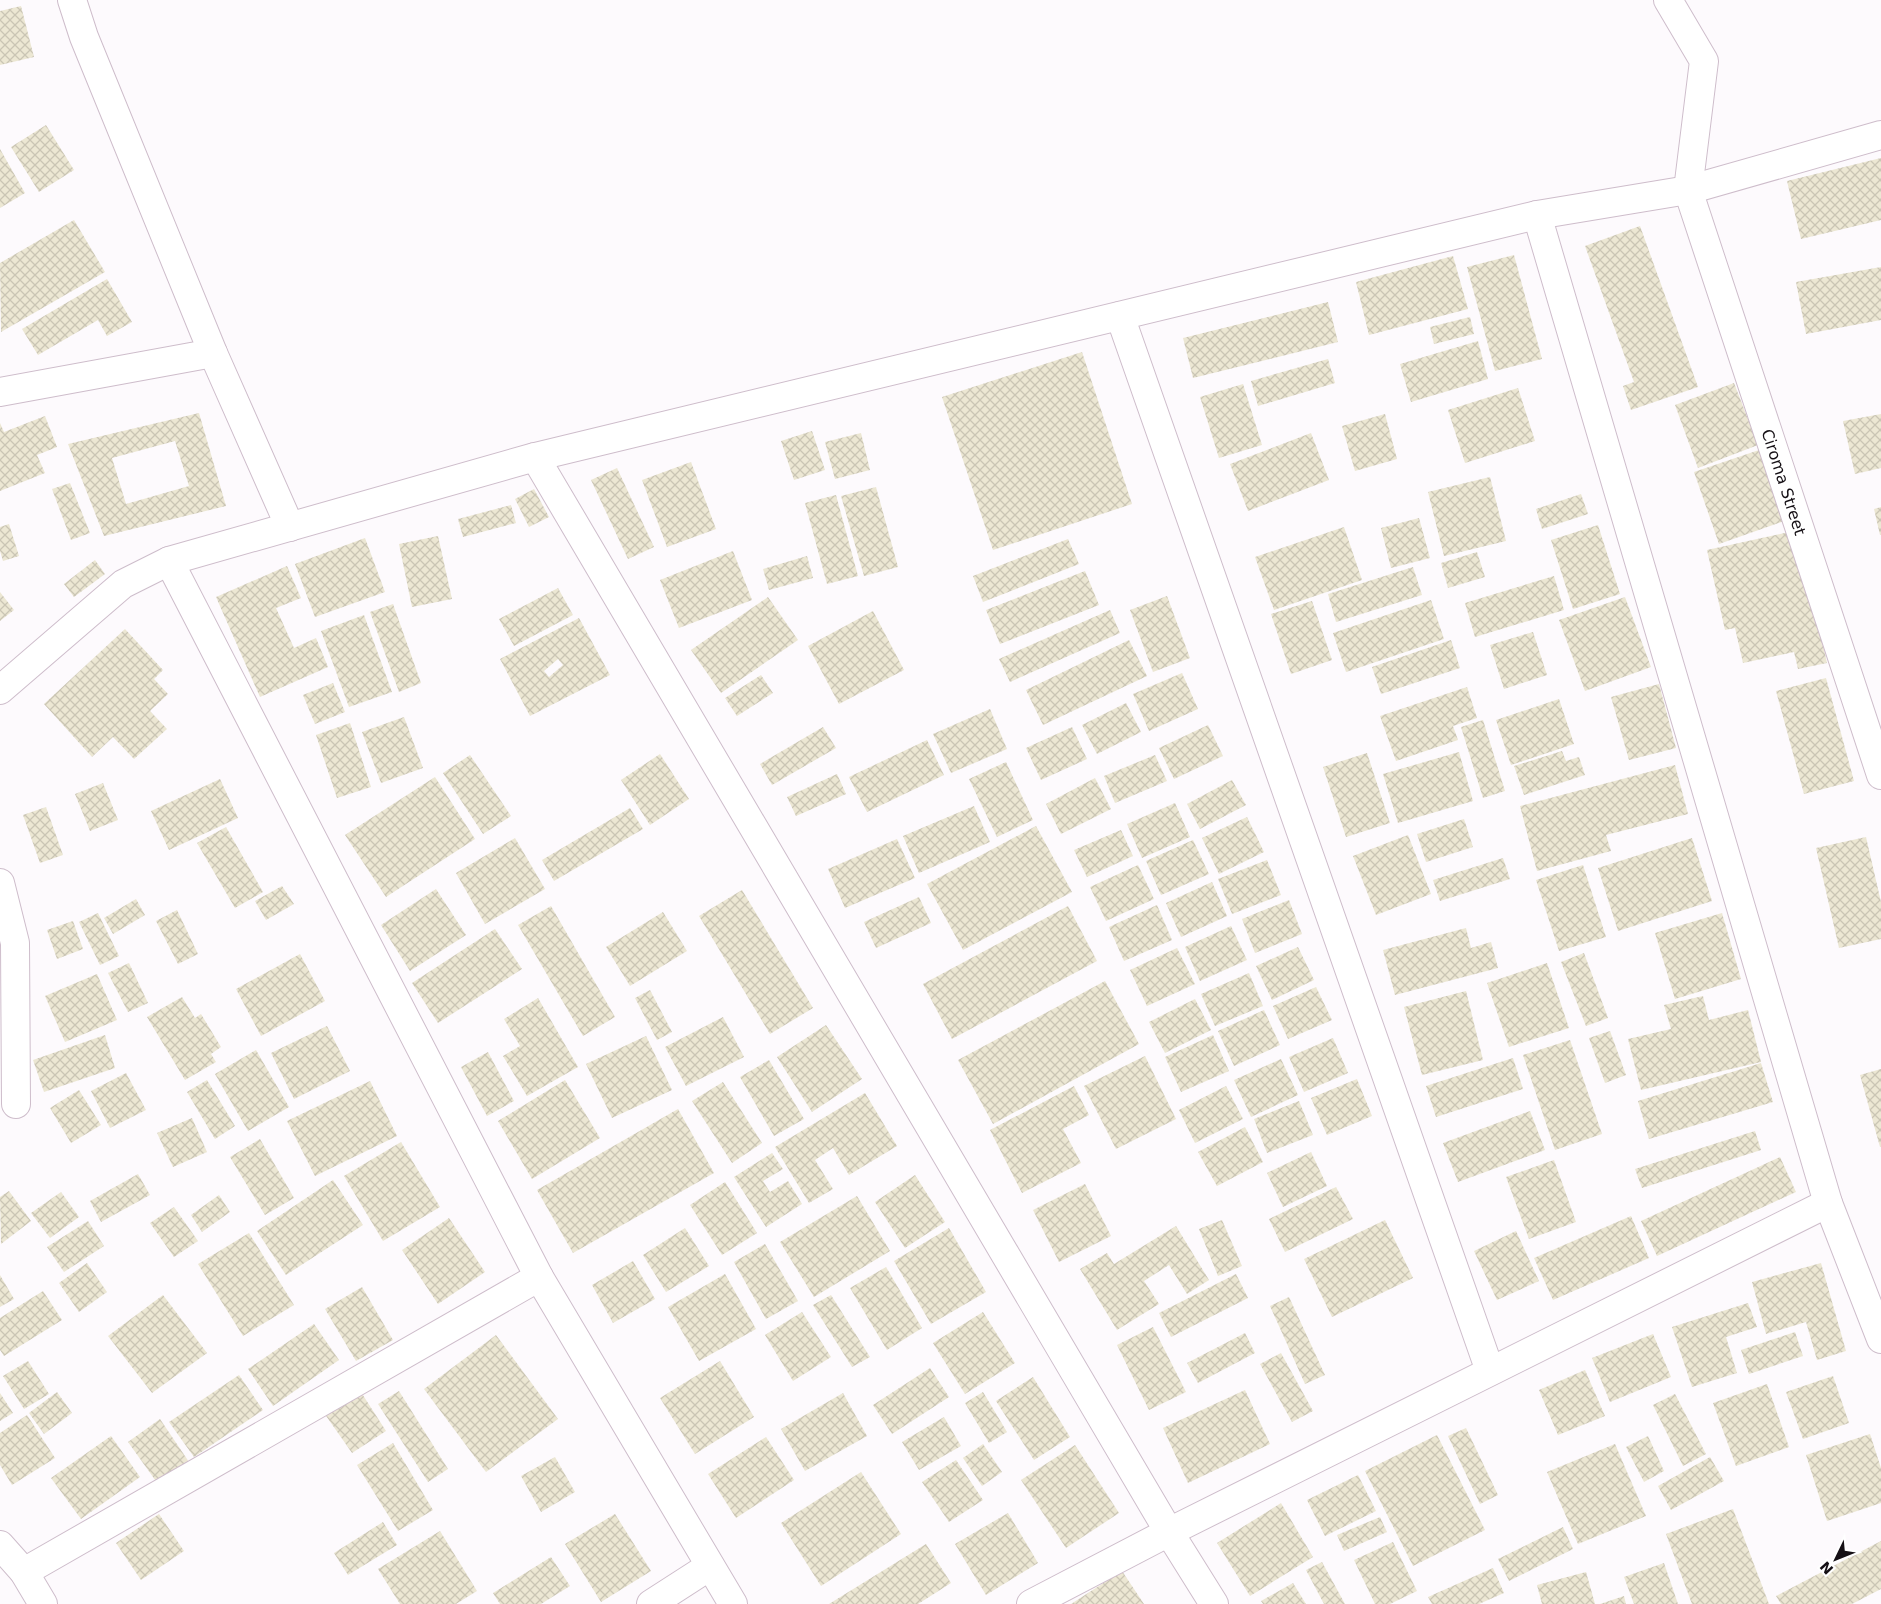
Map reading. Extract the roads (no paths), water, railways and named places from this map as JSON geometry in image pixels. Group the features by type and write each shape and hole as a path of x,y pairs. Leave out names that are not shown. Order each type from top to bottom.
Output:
{"street":[{"path":"72,0 84,37 213,353 290,527"},
{"path":"1668,0 1704,61 1688,190"},
{"path":"0,690 123,584 169,561 535,457 1537,215 1688,190 1881,135"},
{"name":"Ciroma Street","path":"1688,190 1881,775"},
{"path":"1537,215 1828,1203 1881,1339"},
{"path":"1120,316 1490,1372"},
{"path":"0,392 213,353"},
{"path":"535,457 1169,1532 1214,1604"},
{"path":"169,561 539,1278 733,1604"},
{"path":"0,884 15,943 16,1104"},
{"path":"1030,1604 1169,1532 1828,1203"},
{"path":"24,1572 539,1278"},
{"path":"0,1545 24,1572 43,1604"},
{"path":"651,1604 710,1566"}]}
